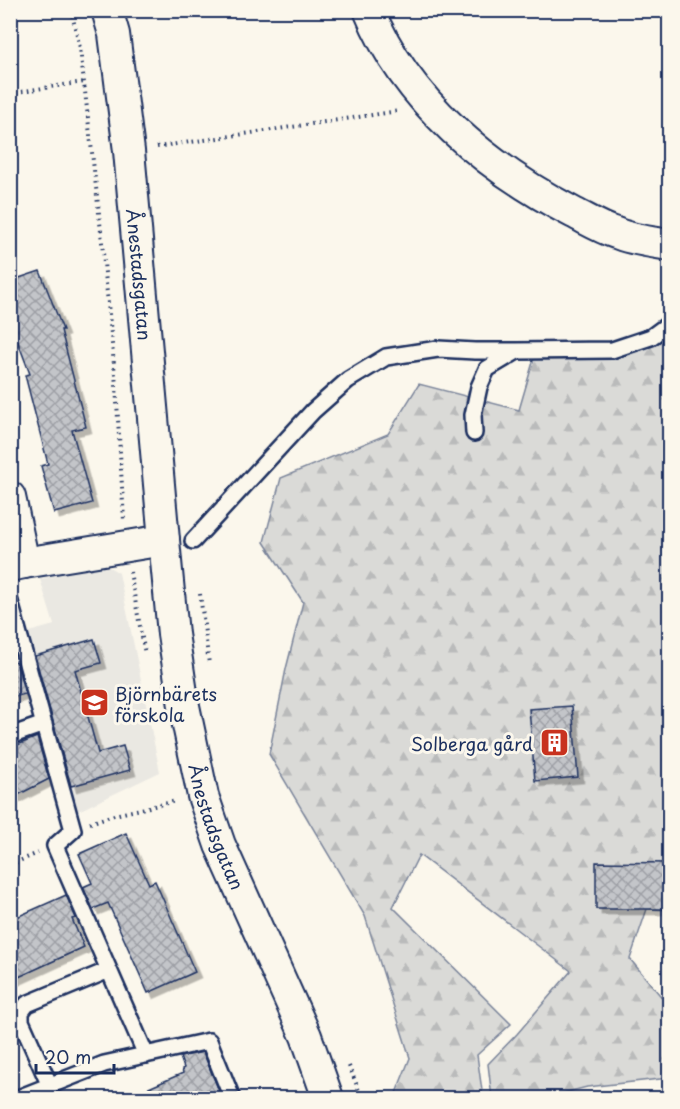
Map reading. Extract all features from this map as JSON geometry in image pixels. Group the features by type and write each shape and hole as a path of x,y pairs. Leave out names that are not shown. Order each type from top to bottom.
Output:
{"street":[{"name":"Ånestadsgatan","path":"107,10 114,34 129,151 173,634 184,706 203,796 220,845 306,1036 328,1098"},
{"path":"369,10 376,27 403,72 438,116 497,167 544,198 616,234 669,245"},
{"path":"10,497 17,565 164,540"}],"lane":[{"path":"193,541 313,411 348,380 386,357 438,349 612,350 651,337 669,323"},
{"path":"474,433 473,415 479,387 487,369 518,351"},
{"path":"10,602 73,830 55,846 146,1055"},
{"path":"10,736 44,724"},
{"path":"50,1086 21,1020 21,1012 27,1004 109,970"},
{"path":"18,1098 104,1064 209,1041 232,1098"}],"path":[{"path":"71,10 80,48 100,222 116,385 125,546"},
{"path":"10,93 84,82"},
{"path":"129,151 430,106"},
{"path":"73,830 110,816 172,802"},
{"path":"10,865 55,846"}],"shaded area":[{"name":"Björnbärets förskola","path":"106,565 119,573 160,772 72,814 22,634 54,625 40,579"}],"green space":[{"path":"669,323 669,910 647,909 630,959 669,1006 669,1078 587,1087 544,1098 492,1098 488,1064 571,971 419,855 393,907 511,1024 477,1055 483,1098 394,1098 410,1058 365,916 269,754 286,669 303,602 264,542 281,478 388,434 419,384 519,410 535,355 634,349"}],"building":[{"path":"40,271 63,330 61,330 86,427 72,430 92,503 54,513 41,466 48,464 25,375 30,374 10,321 10,281"},
{"path":"94,639 101,663 75,670 98,753 123,746 130,770 71,786 35,656"},
{"path":"16,661 25,694 10,698 10,662"},
{"name":"Solberga gård","path":"572,706 578,777 535,781 529,709"},
{"path":"37,737 49,779 10,799 10,748"},
{"path":"126,833 149,884 155,881 195,972 148,993 108,903 93,909 83,887 92,883 79,854"},
{"path":"596,862 669,863 669,909 596,909"},
{"path":"66,895 76,918 72,919 84,947 10,981 10,920"},
{"path":"203,1052 222,1098 126,1098 183,1073 184,1068 180,1057"}],"place":[{"name":"Björnbärets förskola","path":"94,703"},
{"name":"Solberga gård","path":"554,743"}]}
